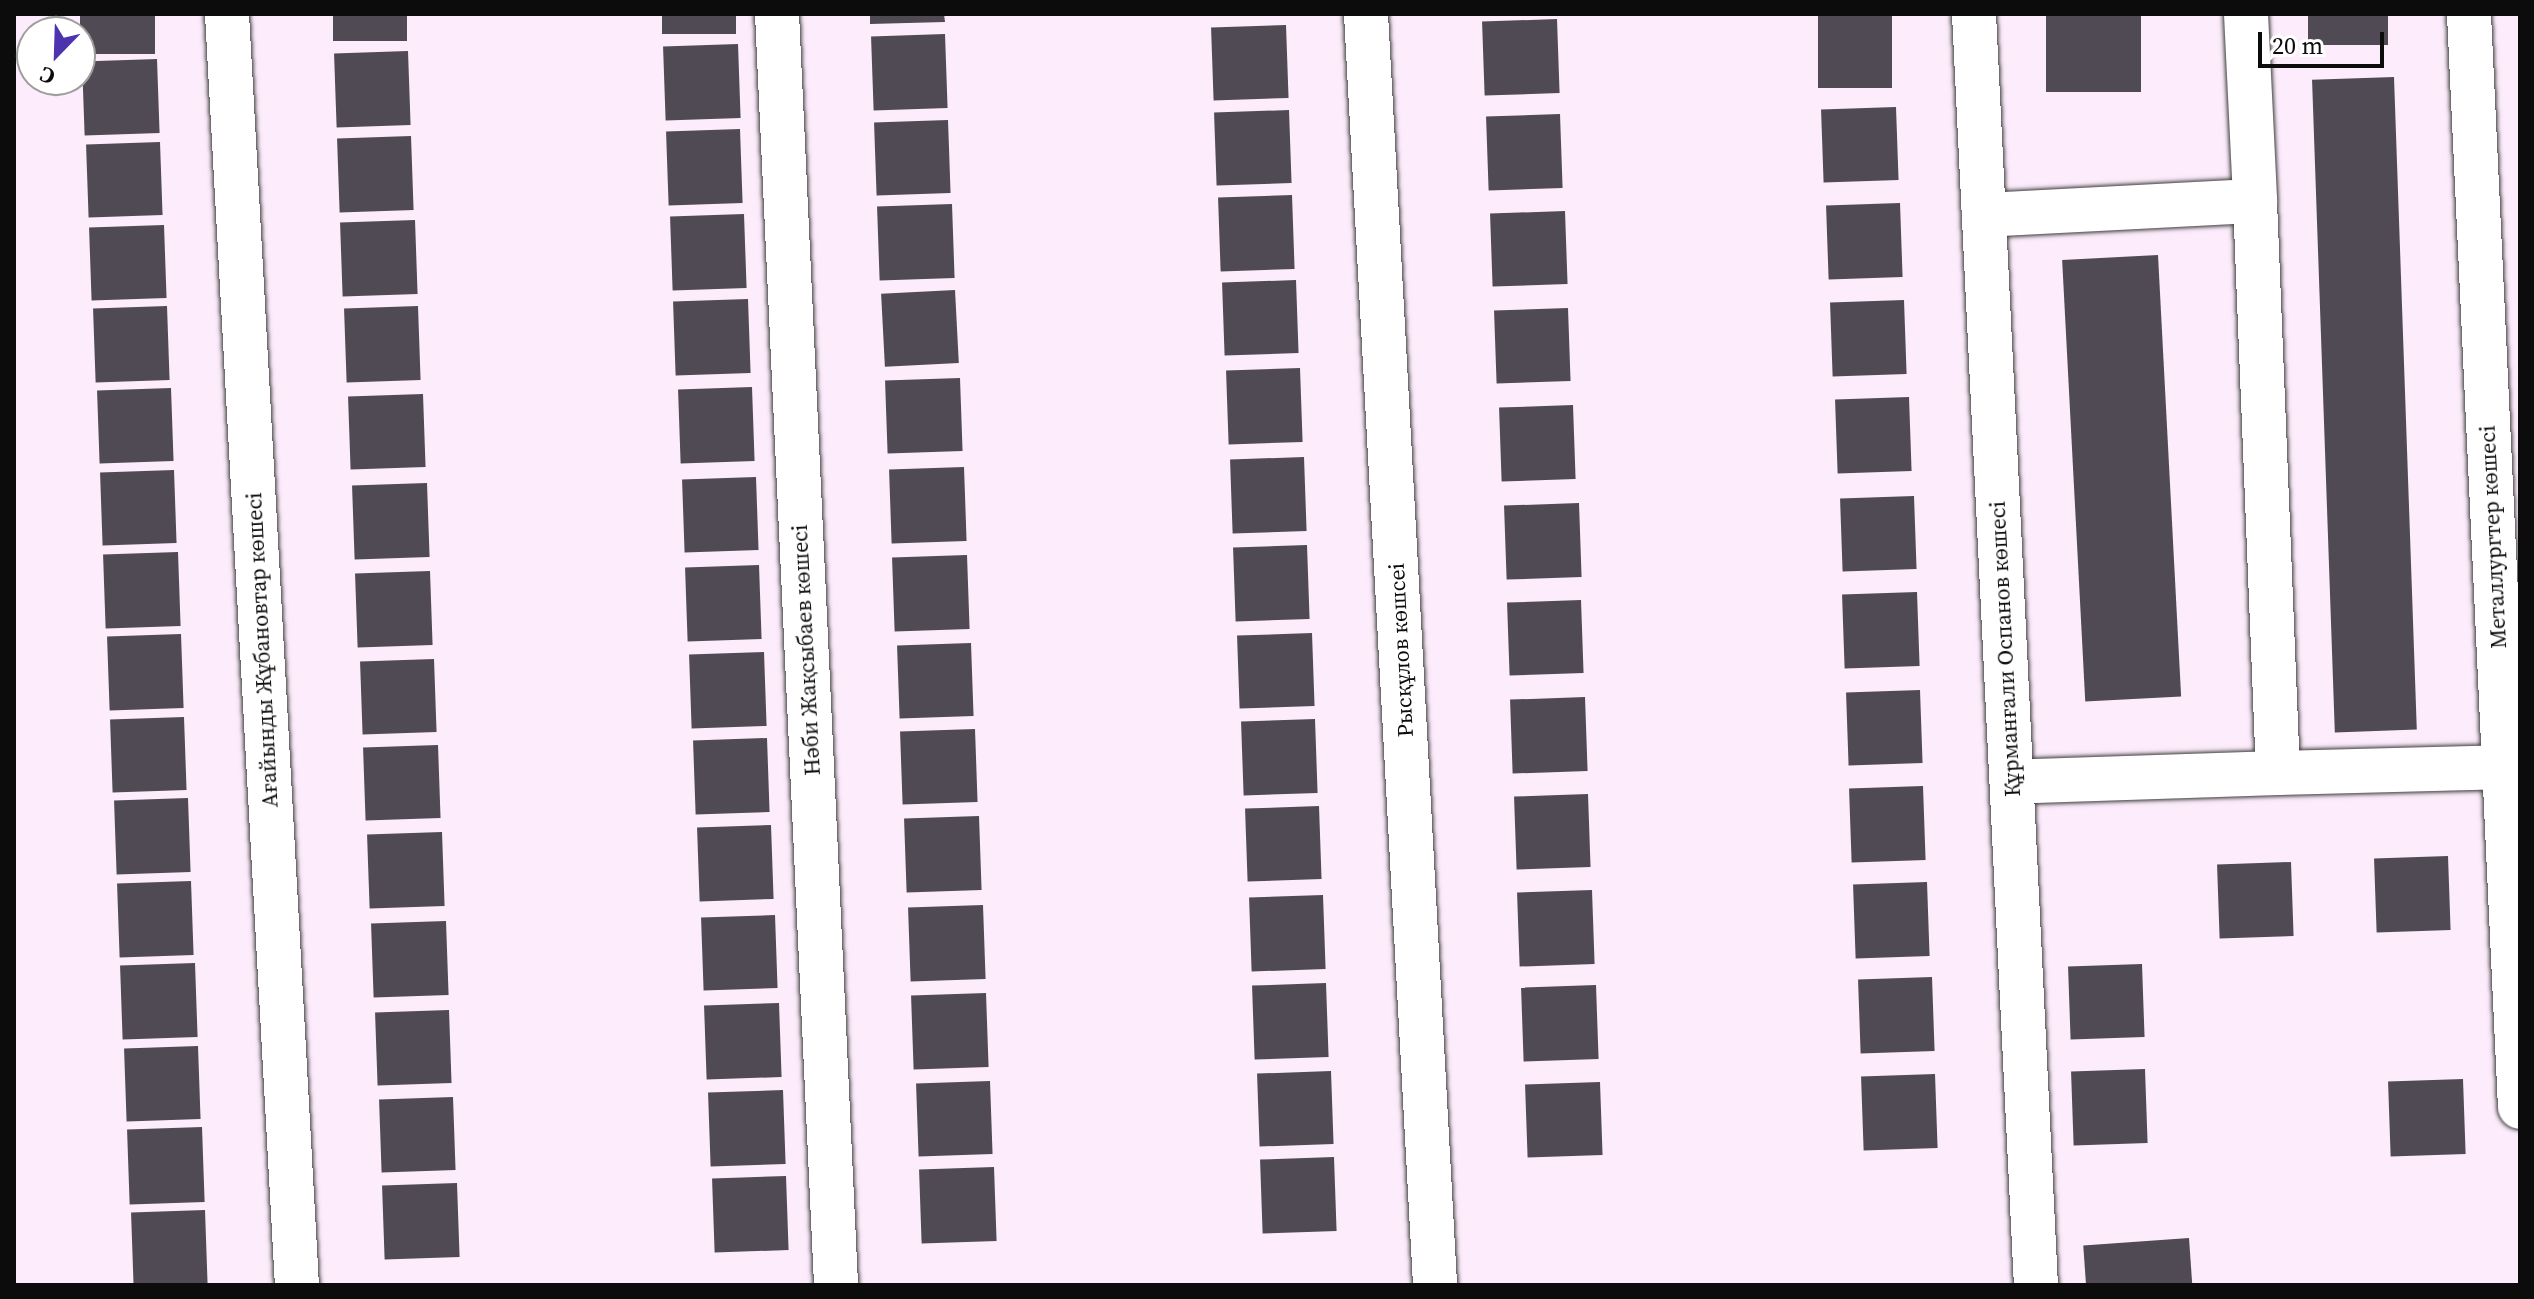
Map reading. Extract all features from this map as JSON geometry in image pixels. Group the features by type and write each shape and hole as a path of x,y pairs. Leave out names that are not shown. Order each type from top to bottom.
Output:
{"street":[{"name":"Ағайынды Жұбановтар көшесі","path":"227,14 297,1285"},
{"name":"Нәби Жақсыбаев көшесі","path":"777,14 836,1285"},
{"name":"Рысқұлов көшсеі","path":"1366,14 1435,1285"},
{"name":"Құрманғали Оспанов көшесі","path":"1974,14 2036,1285"},
{"path":"2246,14 2278,773"},
{"name":"Металлургтер көшесі","path":"2469,14 2520,1107"},
{"path":"1984,215 2255,201"},
{"path":"2012,782 2504,767"}],"building":[{"path":"155,14 155,54 96,54 96,16 80,16"},
{"path":"333,14 407,14 407,41 333,41"},
{"path":"662,14 736,14 736,34 662,34"},
{"path":"870,14 944,14 945,22 870,24"},
{"path":"1818,14 1892,14 1892,88 1818,88"},
{"path":"2046,14 2141,14 2141,92 2046,92"},
{"path":"2308,14 2388,14 2388,45 2308,45"},
{"path":"1557,19 1560,93 1485,96 1482,22"},
{"path":"1286,25 1289,98 1214,101 1211,28"},
{"path":"945,34 948,108 874,111 871,37"},
{"path":"738,44 741,118 666,121 663,47"},
{"path":"408,51 411,125 337,128 334,54"},
{"path":"157,59 160,133 85,136 83,96 96,96 96,61"},
{"path":"2394,77 2417,730 2335,732 2312,80"},
{"path":"1896,107 1899,180 1824,183 1821,110"},
{"path":"1289,110 1292,183 1217,186 1214,113"},
{"path":"1560,114 1563,188 1489,191 1486,117"},
{"path":"948,120 951,193 877,196 874,123"},
{"path":"740,129 743,203 669,206 666,132"},
{"path":"411,136 414,210 340,213 337,139"},
{"path":"160,142 163,215 89,218 86,145"},
{"path":"1292,195 1295,269 1221,272 1218,198"},
{"path":"1900,203 1903,277 1829,280 1826,206"},
{"path":"952,204 955,278 880,281 877,207"},
{"path":"1565,211 1568,284 1493,287 1490,214"},
{"path":"744,214 747,288 673,291 670,217"},
{"path":"415,220 418,294 343,297 340,223"},
{"path":"164,225 167,298 92,301 89,228"},
{"path":"2158,255 2181,696 2085,701 2062,260"},
{"path":"1296,280 1299,353 1225,356 1222,283"},
{"path":"955,290 959,363 885,367 881,294"},
{"path":"748,299 751,373 676,376 673,302"},
{"path":"1904,300 1907,374 1833,377 1830,303"},
{"path":"167,306 170,380 96,383 93,309"},
{"path":"418,306 421,380 347,383 344,309"},
{"path":"1568,308 1571,381 1497,384 1494,311"},
{"path":"1300,368 1303,442 1229,445 1226,371"},
{"path":"960,378 963,451 888,454 885,381"},
{"path":"752,387 755,461 681,464 678,390"},
{"path":"171,388 174,461 100,464 97,391"},
{"path":"423,394 426,467 351,470 348,397"},
{"path":"1909,397 1912,471 1838,474 1835,400"},
{"path":"1573,405 1576,479 1502,482 1499,408"},
{"path":"1304,457 1307,531 1233,534 1230,460"},
{"path":"964,467 967,541 892,544 889,470"},
{"path":"174,470 177,543 103,546 100,473"},
{"path":"756,477 759,550 685,553 682,480"},
{"path":"427,483 430,557 355,560 352,486"},
{"path":"1914,496 1917,569 1843,572 1840,499"},
{"path":"1579,503 1582,577 1507,580 1504,506"},
{"path":"1307,545 1310,619 1236,622 1233,548"},
{"path":"178,552 181,626 106,629 103,555"},
{"path":"967,555 970,629 895,632 892,558"},
{"path":"759,565 762,639 688,642 685,568"},
{"path":"430,571 433,645 358,648 355,574"},
{"path":"1917,592 1920,666 1845,669 1842,595"},
{"path":"1581,600 1584,673 1510,676 1507,603"},
{"path":"1312,633 1315,706 1240,709 1237,636"},
{"path":"181,634 184,708 110,711 107,637"},
{"path":"971,643 974,716 900,719 897,646"},
{"path":"764,652 767,726 692,729 689,655"},
{"path":"434,659 437,732 363,735 360,662"},
{"path":"1920,690 1923,763 1849,766 1846,693"},
{"path":"1585,697 1588,771 1513,774 1510,700"},
{"path":"184,717 187,790 113,793 110,720"},
{"path":"1315,719 1318,793 1244,796 1241,722"},
{"path":"975,729 978,802 903,805 900,732"},
{"path":"767,738 770,812 696,815 693,741"},
{"path":"438,745 441,818 366,821 363,748"},
{"path":"1923,786 1926,860 1852,863 1849,789"},
{"path":"1588,794 1591,867 1517,870 1514,797"},
{"path":"188,798 191,872 117,875 114,801"},
{"path":"1319,806 1322,879 1248,882 1245,809"},
{"path":"979,816 982,890 907,893 904,819"},
{"path":"771,825 774,899 700,902 697,828"},
{"path":"442,832 445,906 370,909 367,835"},
{"path":"2448,856 2451,930 2377,933 2374,859"},
{"path":"2291,862 2294,936 2220,939 2217,865"},
{"path":"191,881 194,955 120,958 117,884"},
{"path":"1927,882 1930,956 1856,959 1853,885"},
{"path":"1592,890 1595,964 1520,967 1517,893"},
{"path":"1323,895 1326,969 1252,972 1249,898"},
{"path":"983,905 986,979 911,982 908,908"},
{"path":"775,915 778,988 704,991 701,918"},
{"path":"446,921 449,995 374,998 371,924"},
{"path":"195,963 198,1037 123,1040 120,966"},
{"path":"2142,964 2145,1037 2071,1040 2068,967"},
{"path":"1932,977 1935,1051 1861,1054 1858,980"},
{"path":"1326,983 1329,1057 1255,1060 1252,986"},
{"path":"1596,985 1599,1059 1524,1062 1521,988"},
{"path":"986,993 989,1067 914,1070 911,996"},
{"path":"779,1003 782,1077 707,1080 704,1006"},
{"path":"449,1010 452,1083 378,1086 375,1013"},
{"path":"198,1046 201,1119 127,1122 124,1049"},
{"path":"2145,1069 2148,1143 2074,1146 2071,1072"},
{"path":"1331,1071 1334,1144 1260,1147 1257,1074"},
{"path":"1935,1074 1938,1148 1864,1151 1861,1077"},
{"path":"2463,1079 2466,1154 2391,1157 2388,1082"},
{"path":"990,1081 993,1154 919,1157 916,1084"},
{"path":"1600,1082 1603,1155 1528,1158 1525,1085"},
{"path":"783,1090 786,1164 711,1167 708,1093"},
{"path":"453,1097 456,1170 382,1173 379,1100"},
{"path":"202,1127 205,1202 130,1205 127,1130"},
{"path":"1334,1157 1337,1231 1263,1234 1260,1160"},
{"path":"994,1167 997,1241 922,1244 919,1170"},
{"path":"786,1176 789,1250 715,1253 712,1179"},
{"path":"457,1183 460,1257 385,1260 382,1186"},
{"path":"205,1210 208,1283 134,1285 131,1213"},
{"path":"2189,1238 2192,1285 2086,1285 2083,1245"}]}
